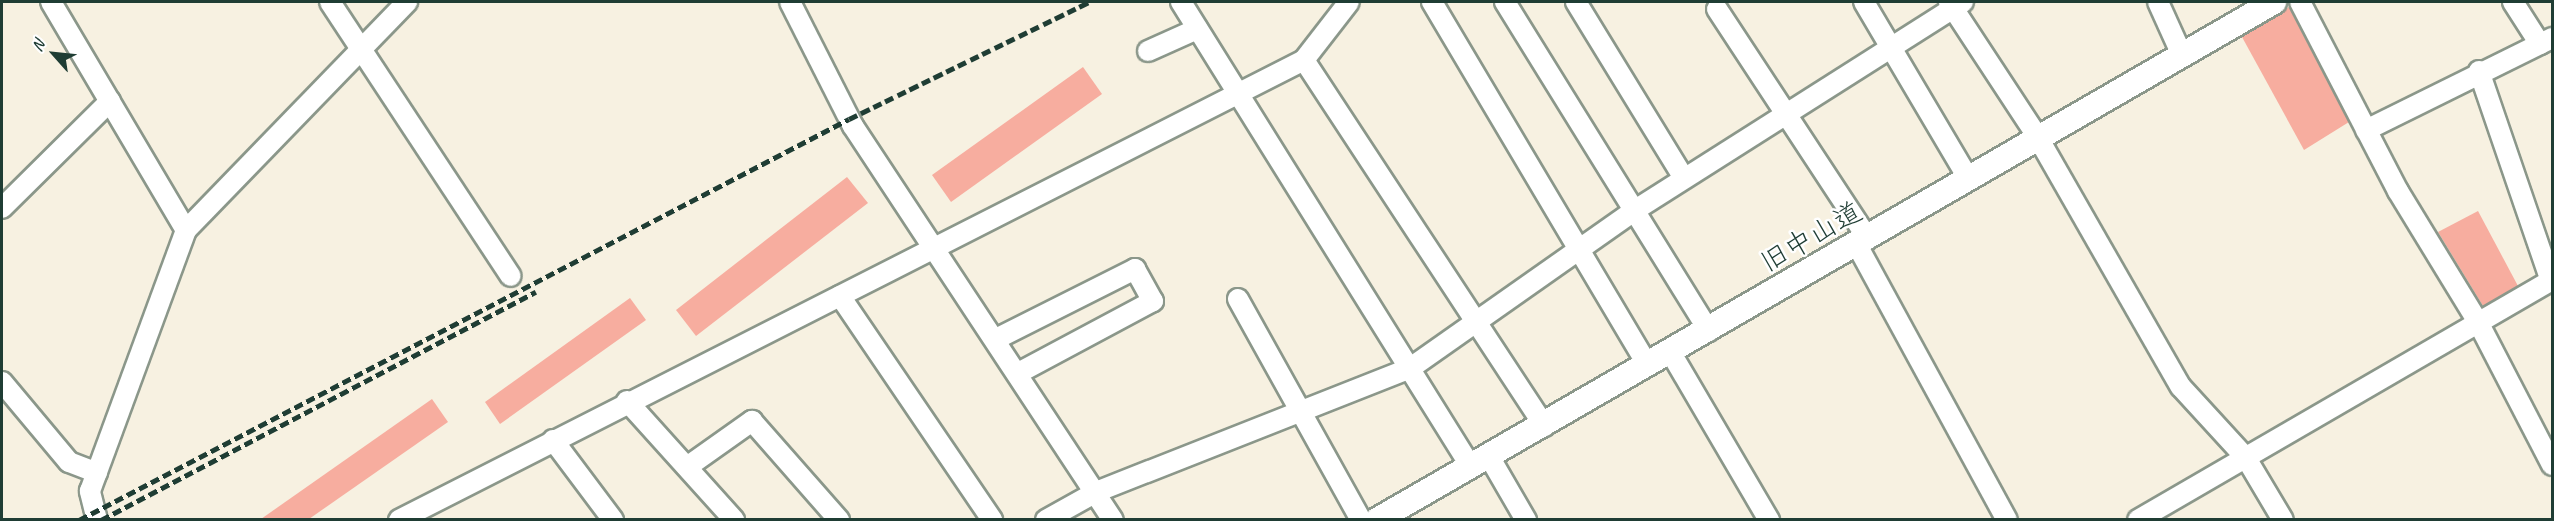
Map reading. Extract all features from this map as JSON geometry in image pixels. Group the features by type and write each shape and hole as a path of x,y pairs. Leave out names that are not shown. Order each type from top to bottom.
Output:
{"main road":[{"name":"旧中山道","path":"1377,519 1671,353 1862,242 2037,136 2274,2"}],"street":[{"path":"51,2 186,230"},
{"path":"330,2 364,45 511,276"},
{"path":"97,519 90,497 97,473 186,230 406,2"},
{"path":"790,2 853,126 1113,519"},
{"path":"1181,2 1409,369 1526,519"},
{"path":"410,517 627,401 840,296 933,246 1304,60 1349,2"},
{"path":"1432,2 1648,366"},
{"path":"1505,2 1632,212 1709,330"},
{"path":"1576,2 1684,178"},
{"path":"1864,2 1968,178"},
{"path":"2158,2 2181,53"},
{"path":"2300,2 2366,130 2478,322 2553,465"},
{"path":"2366,130 2479,71 2546,41 2513,2"},
{"path":"1046,519 1096,492 1409,369 1632,212 1891,47 1954,3 2037,136 2181,387 2246,458 2283,519"},
{"path":"1717,9 1789,111 1862,242 2007,519"},
{"path":"1148,51 1197,29"},
{"path":"1304,60 1479,319 1544,426"},
{"path":"2138,519 2552,280 2479,71"},
{"path":"2,208 110,101"},
{"path":"996,339 1135,268 1153,301 1018,373"},
{"path":"840,296 992,519"},
{"path":"1238,299 1304,409 1361,519"},
{"path":"1671,353 1769,519"},
{"path":"2,382 69,462 97,473"},
{"path":"627,401 734,519"},
{"path":"687,467 752,422 839,519"},
{"path":"553,440 613,519"}],"building":[{"path":"2289,7 2349,122 2304,150 2242,37"},
{"path":"1083,67 1102,94 951,202 932,175"},
{"path":"847,177 868,203 696,336 676,310"},
{"path":"2478,211 2518,286 2483,306 2438,232"},
{"path":"630,298 646,320 500,424 485,402"},
{"path":"432,399 448,422 309,519 261,519"}],"railway":[{"path":"79,520 849,119 1089,2"},
{"path":"101,520 536,292"}]}
